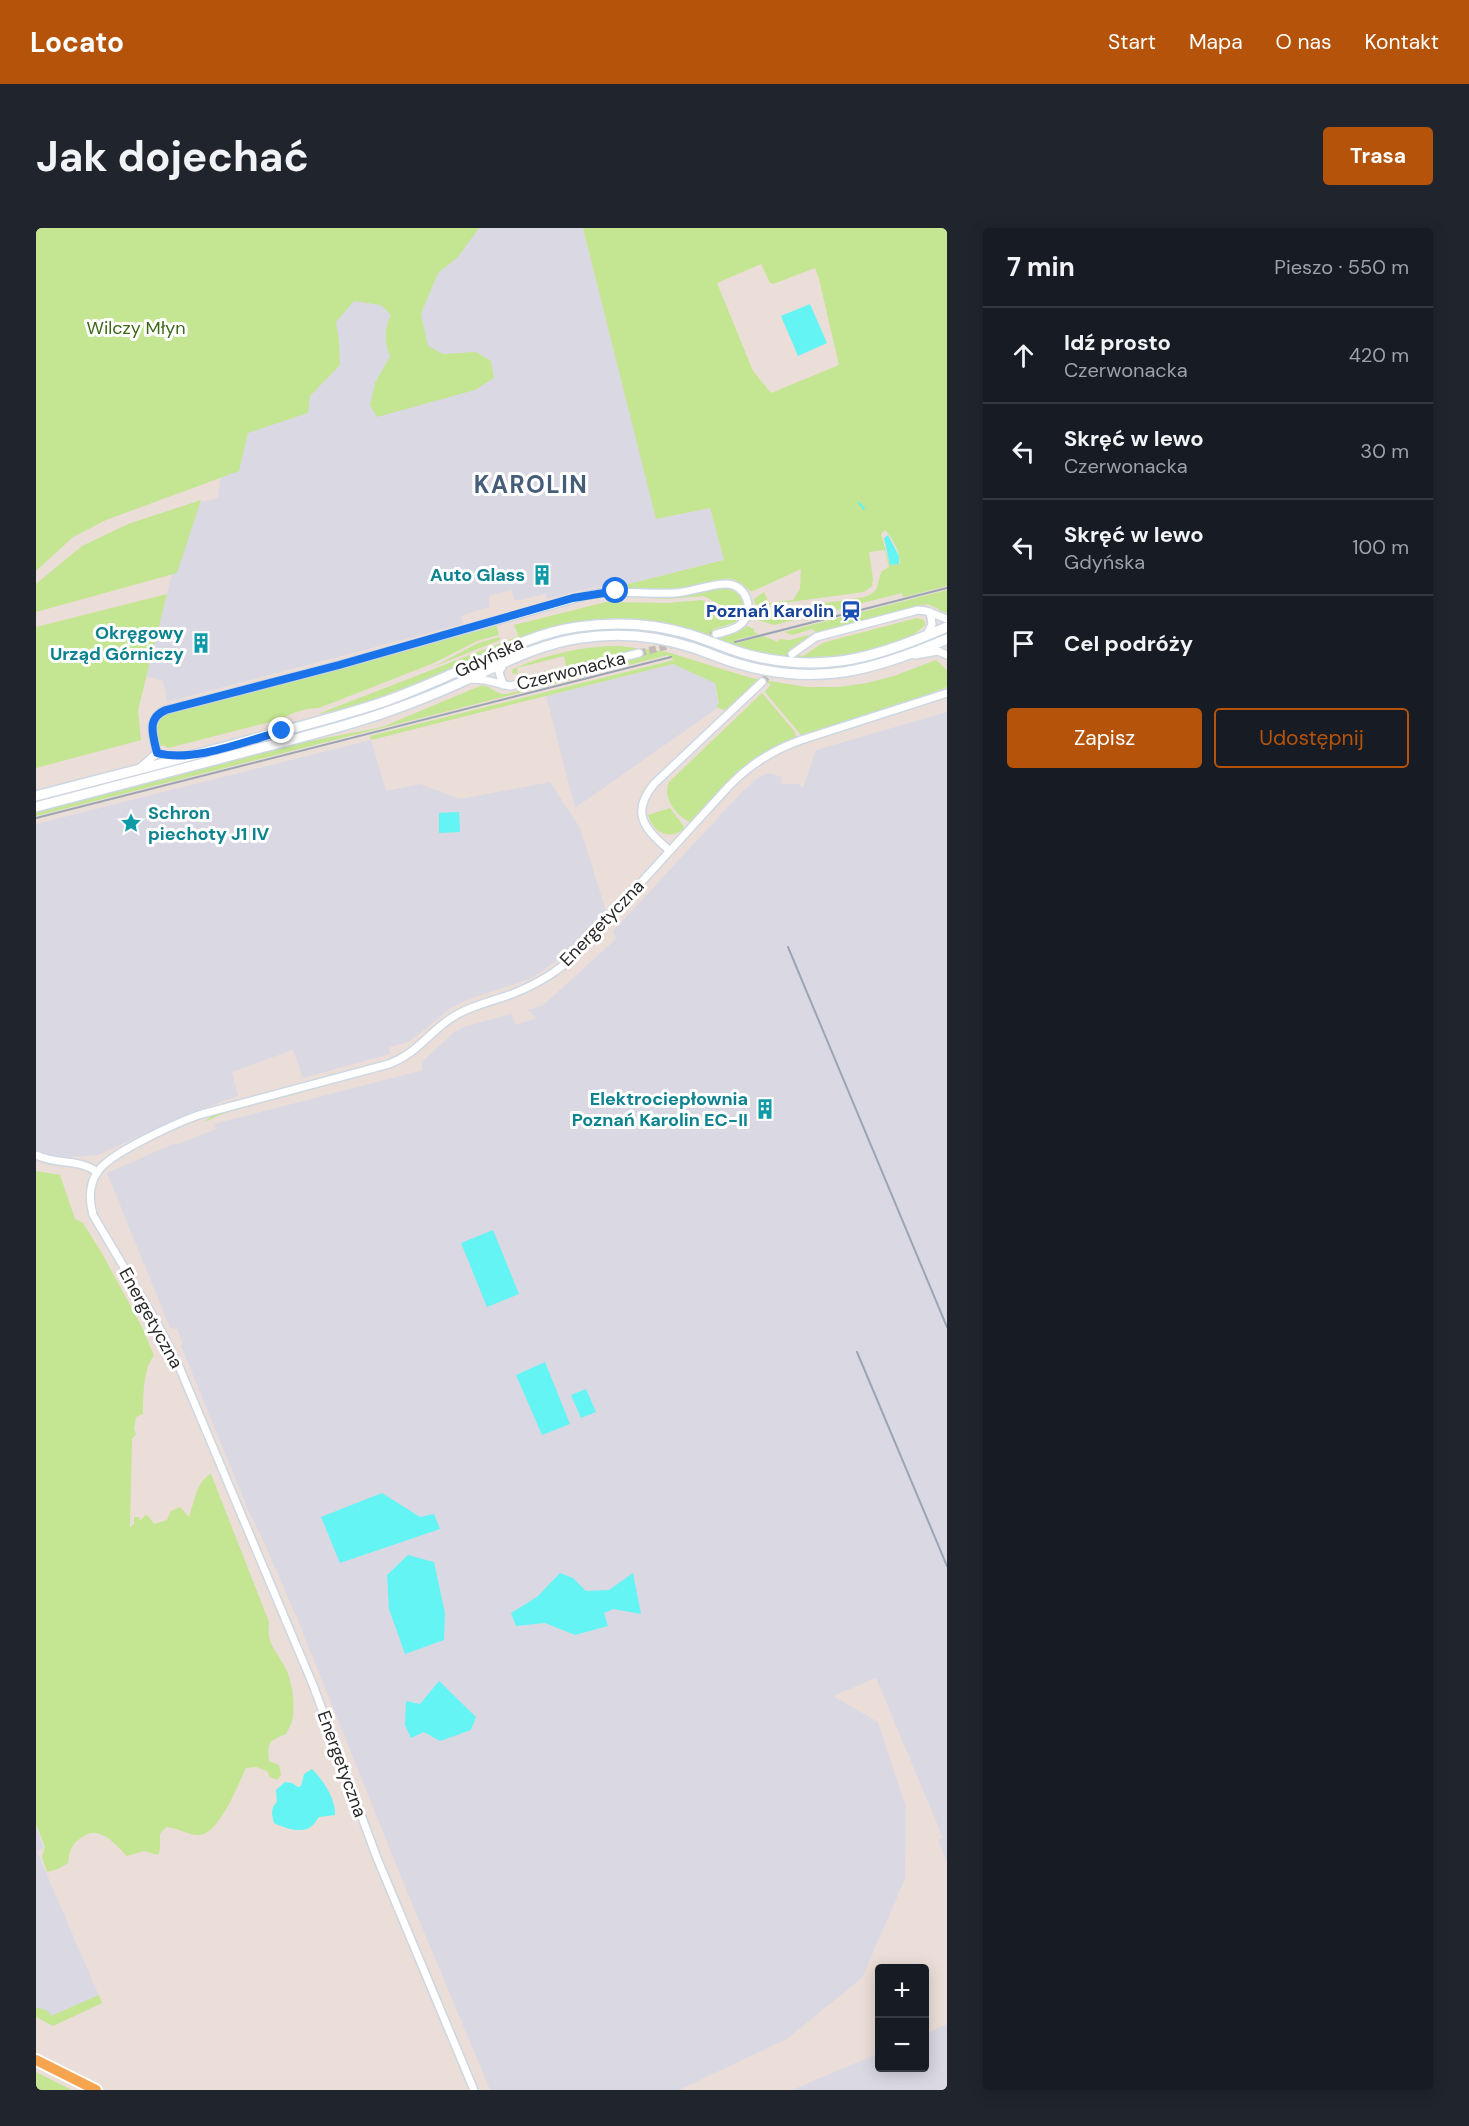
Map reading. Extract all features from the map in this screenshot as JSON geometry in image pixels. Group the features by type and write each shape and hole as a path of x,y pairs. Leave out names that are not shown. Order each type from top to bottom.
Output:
{"main road":[{"name":"Gdyńska","path":"36,796 365,708 441,679 523,641 576,627 618,624 659,628 686,633 752,656 800,663 828,663 863,658 897,648 947,627"},
{"name":"Gdyńska","path":"36,807 344,726 423,699 530,651 583,638 639,637 666,641 739,664 792,674 826,674 879,666 947,639"},
{"path":"36,2060 96,2090"}],"street":[{"path":"157,753 152,728 153,719 158,713 166,710 339,665 588,595 616,591 675,593 722,584 733,585 746,596 747,616 738,627 716,634"},
{"path":"792,654 808,642 829,633 917,611 930,612 947,620"},
{"path":"927,636 932,626 930,612"},
{"path":"910,655 938,651 947,655"},
{"name":"Czerwonacka","path":"468,679 512,686 639,653"},
{"name":"Czerwonacka","path":"503,685 500,670 506,661"},
{"path":"670,851 654,837 644,824 641,813 644,797 661,777 762,682"},
{"name":"Energetyczna","path":"474,2090 377,1858 313,1685 178,1364 157,1323 93,1215 90,1194 97,1172 110,1159 190,1118 399,1060 416,1050 446,1022 465,1010 536,983 561,968 574,956 737,778 768,755 801,740 947,693"},
{"path":"157,753 168,756 191,756"},
{"path":"137,770 157,753"},
{"path":"36,1155 57,1163 82,1163 97,1172"}],"shaded area":[{"path":"433,228 583,228 656,519 710,508 724,560 625,585 595,587 547,599 545,594 515,601 511,590 489,596 489,607 461,616 463,624 167,702 163,681 146,676 190,504 218,498 220,481 280,263"},
{"path":"673,664 715,683 719,707 575,808 546,696"},
{"path":"947,712 947,1862 938,1840 943,1838 876,1678 833,1696 878,1722 906,1807 905,1879 862,1978 787,2039 679,2090 490,2090 296,1616 249,1512 181,1346 182,1341 177,1329 170,1328 107,1173 175,1143 176,1145 216,1129 214,1124 423,1070 422,1062 453,1033 463,1027 511,1014 516,1025 536,1018 528,1010 542,1006 616,939 613,931 756,779 768,773 782,777 781,784 799,784 803,788 816,750"},
{"path":"371,740 386,791 420,784 460,799 550,782 580,828 606,910 564,956 530,979 472,998 451,1008 409,1042 389,1047 390,1054 303,1078 293,1050 232,1072 238,1096 190,1113 98,1155 51,1159 36,1151 36,824"},
{"path":"36,1827 44,1848 37,1851 102,2003 53,2026 36,2017"},
{"path":"947,2024 947,2090 792,2090 875,2055 875,2072 929,2072 929,2032"}],"green space":[{"name":"Wilczy Młyn","path":"36,228 479,228 458,257 438,273 421,314 428,346 443,354 476,352 491,361 494,378 475,390 377,417 370,405 375,383 390,356 386,335 391,315 381,305 354,301 336,322 340,365 310,396 308,413 248,433 239,471 106,520 73,537 36,571"},
{"path":"583,228 947,228 947,586 903,597 902,593 851,606 850,604 845,608 774,625 751,618 751,616 865,597 874,592 882,571 889,567 885,550 869,552 873,579 872,586 864,592 761,606 755,604 754,599 764,592 769,603 793,600 800,589 801,569 753,591 736,581 726,579 686,589 646,590 620,585 724,560 710,508 656,519","holes":["761,264 770,283 773,284 815,268 839,365 771,393 753,371 717,283","885,530 896,546 900,564 890,565 881,534"]},
{"path":"201,500 177,573 36,612 36,584 82,546 128,524"},
{"path":"724,588 740,596 743,604 742,614 736,614 704,596 667,599 614,596 587,600 513,620 596,597 629,595 674,597"},
{"path":"947,590 947,613 942,611 941,613 939,609 927,604 817,633 812,629 792,635 784,632"},
{"path":"167,594 138,710 141,740 36,768 36,627"},
{"path":"702,600 736,620 736,622 712,630 719,637 738,632 747,626 759,634 735,640 737,643 763,636 778,642 779,639 790,640 808,635 787,652 803,656 823,643 917,618 924,620 925,625 910,636 881,647 848,655 814,658 763,653 663,623 614,619 570,623 530,635 386,696 352,707 318,714 519,636 514,625 606,602 667,603"},
{"path":"496,624 499,635 477,641 434,663 319,708 300,711 282,719 168,748 164,745 160,746 157,725 164,714 330,671"},
{"path":"500,637 500,640 435,666 478,643"},
{"path":"620,646 667,652 751,678 807,687 839,687 867,683 894,676 936,660 947,670 947,687 905,703 801,735 765,692 771,684 757,681 727,709 723,710 716,706 719,703 715,683 673,664 371,740 370,736 674,660 668,655 36,816 36,812 295,744 382,727 480,686 508,694 524,689 524,687 642,656 635,650 522,680 521,678 566,666 564,656 517,668 518,674 512,673 513,669 552,655 592,647"},
{"path":"762,693 795,732 796,737 764,753 750,763 726,784 690,822 675,811 669,800 667,788 669,782"},
{"path":"670,808 685,828 674,834 658,830 648,815"},
{"path":"402,1065 225,1113 204,1122 213,1115"},
{"path":"36,1171 60,1175 75,1219 83,1223 103,1255 143,1329 154,1356 146,1375 143,1414 136,1417 134,1429 136,1434 132,1439 130,1527 134,1524 134,1517 139,1517 140,1521 145,1515 148,1516 154,1524 167,1520 171,1511 180,1507 189,1517 202,1481 211,1474 269,1622 270,1641 289,1677 294,1707 292,1721 286,1734 270,1743 268,1750 269,1761 279,1765 281,1775 277,1780 270,1777 267,1771 256,1767 246,1768 227,1808 206,1833 194,1835 166,1827 160,1834 158,1855 144,1851 127,1856 107,1838 90,1833 74,1844 68,1863 47,1872 42,1857 45,1847 36,1824"},
{"path":"99,1995 102,2003 53,2026 36,2017 36,2007 48,2011 51,2016"},
{"path":"36,2072 72,2090 36,2090"}],"water":[{"path":"810,304 827,343 798,356 781,316"},
{"path":"888,535 899,556 899,564 890,565 884,538"},
{"path":"459,812 460,832 439,833 439,813"},
{"path":"493,1230 519,1294 487,1307 461,1243"},
{"path":"545,1362 570,1424 542,1435 516,1375"},
{"path":"586,1389 596,1412 581,1418 571,1395"},
{"path":"382,1493 420,1517 434,1514 440,1529 340,1563 321,1517"},
{"path":"408,1555 434,1562 445,1613 444,1640 405,1654 389,1609 387,1575"},
{"path":"560,1573 573,1578 586,1591 609,1590 633,1573 641,1614 613,1609 604,1613 608,1626 575,1635 545,1623 516,1626 511,1613 537,1597"},
{"path":"439,1681 476,1717 471,1730 440,1741 424,1732 411,1738 405,1725 406,1701 420,1704"},
{"path":"312,1769 328,1790 335,1815 319,1817 313,1825 304,1830 274,1823 272,1812 277,1802 276,1790 285,1782 301,1786 304,1774"}],"waterway":[{"path":"859,503 864,509"}],"tunnel":[{"path":"639,653 716,634"},
{"path":"762,682 792,654"}],"railway":[{"path":"735,642 947,588"},
{"path":"36,818 671,657"},
{"path":"788,947 947,1327"},
{"path":"857,1352 947,1566"}],"place":[{"name":"Auto Glass","path":"542,575"},
{"name":"Poznań Karolin","path":"851,611"},
{"name":"Okręgowy Urząd Górniczy","path":"201,643"},
{"name":"Schron piechoty J1 IV","path":"131,823"},
{"name":"Elektrociepłownia Poznań Karolin EC-II","path":"765,1109"}],"district":[{"name":"KAROLIN","path":"531,485"}],"route":[{"path":"282,731 191,756 168,756 157,753 152,728 153,719 158,713 166,710 339,665 573,598 616,591"}]}
